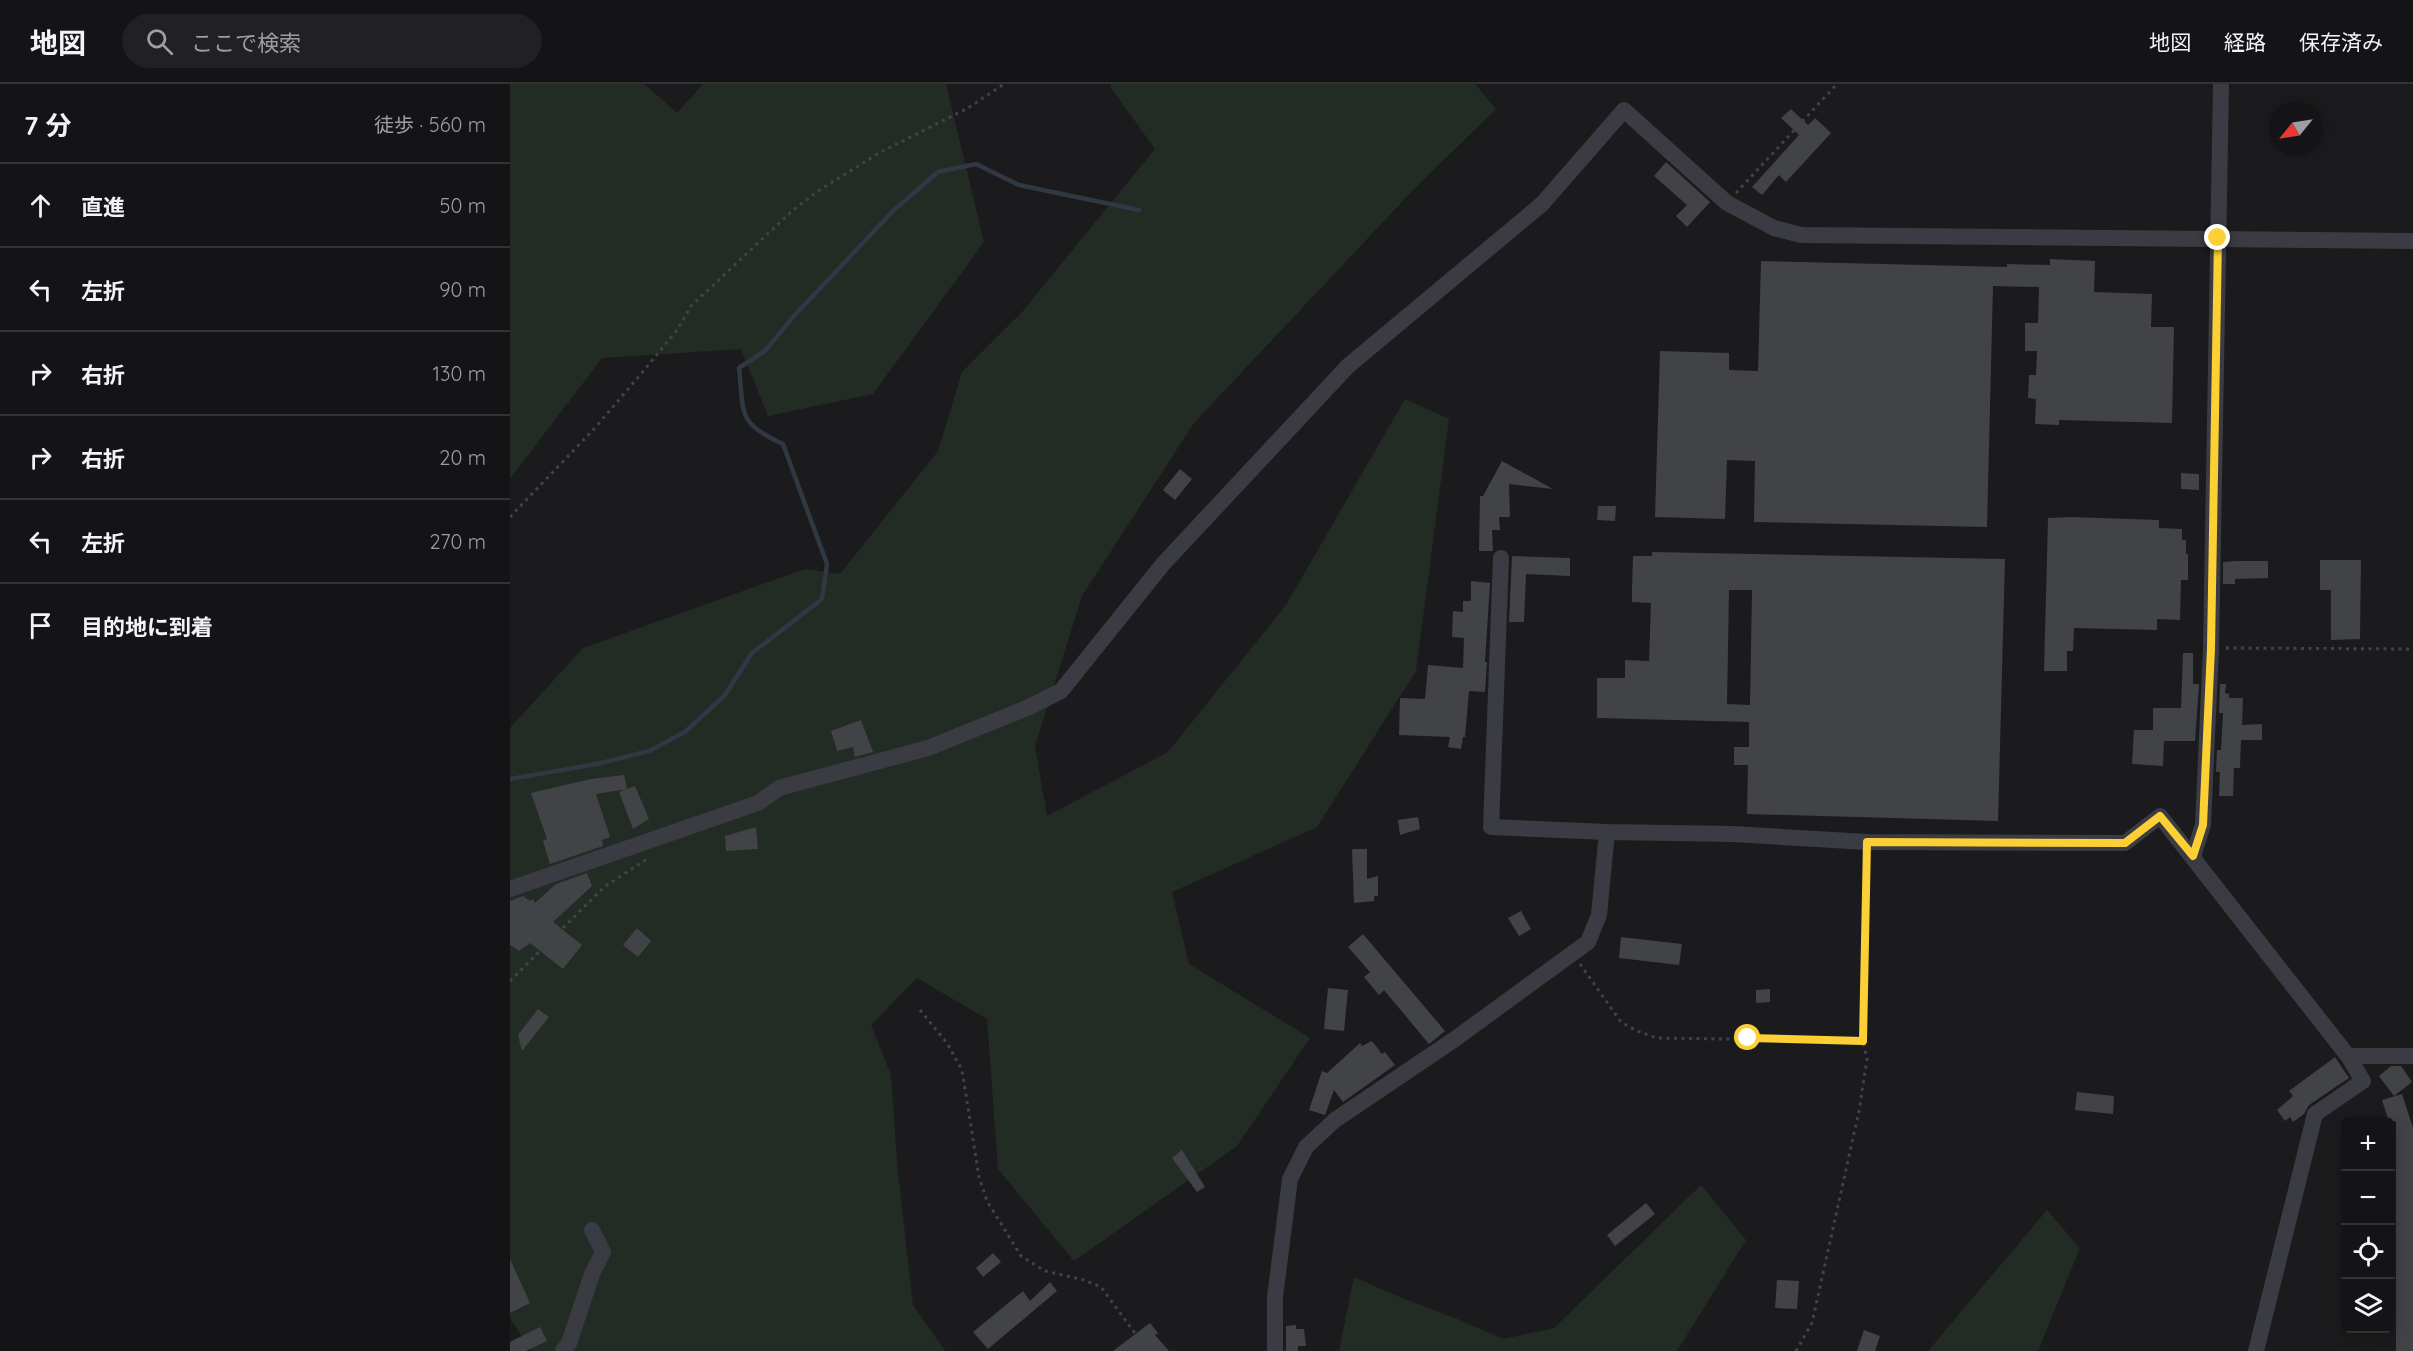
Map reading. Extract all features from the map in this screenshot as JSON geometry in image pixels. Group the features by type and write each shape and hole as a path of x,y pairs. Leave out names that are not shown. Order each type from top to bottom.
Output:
{"street":[{"path":"2193,856 2203,825 2211,648 2221,84"},
{"path":"510,889 758,803 780,788 928,748 1027,708 1061,691 1163,564 1348,366 1542,204 1624,110 1727,203 1774,228 1800,235 2413,241"},
{"path":"1501,558 1491,826 1607,832 1734,834 1867,842 2125,843 2160,816 2348,1056 2363,1081 2315,1114 2256,1351"},
{"path":"1275,1351 1275,1297 1290,1179 1306,1147 1335,1120 1455,1039 1588,942 1599,915 1607,832"},
{"path":"2348,1056 2413,1056"},
{"path":"563,1351 569,1343 592,1274 603,1252 592,1230"}],"path":[{"path":"510,517 593,430 676,330 691,306 792,211 818,191 879,153 968,108 1004,84"},
{"path":"1727,203 1837,84"},
{"path":"2211,648 2413,649"},
{"path":"510,981 604,887 647,859 652,840"},
{"path":"1796,1351 1812,1323 1860,1111 1867,1059 1863,1041 1867,842"},
{"path":"1572,953 1621,1022 1657,1038 1863,1041"},
{"path":"920,1010 947,1043 962,1070 979,1177 987,1202 1021,1256 1044,1271 1084,1280 1101,1287 1148,1351"}],"shaded area":[{"path":"510,84 644,84 677,113 703,84 946,84 984,242 873,394 768,416 741,349 602,358 510,479"},
{"path":"1111,84 1475,84 1496,109 1416,187 1194,423 1082,596 1035,746 1047,816 1168,752 1286,605 1405,399 1449,419 1416,671 1317,827 1172,892 1189,964 1310,1038 1237,1146 1074,1261 998,1169 987,1019 917,978 871,1025 891,1075 897,1162 913,1305 945,1351 531,1351 510,1318 510,728 583,648 805,569 840,574 938,451 962,372 1022,312 1155,149 1111,88"},
{"path":"1701,1185 1746,1240 1677,1351 1339,1351 1354,1277 1503,1339 1554,1328"},
{"path":"2047,1210 2080,1248 2038,1351 1928,1351"}],"building":[{"path":"1791,109 1808,125 1815,118 1831,133 1786,182 1779,175 1762,195 1752,187 1799,135 1781,118"},
{"path":"1666,162 1710,202 1687,227 1676,216 1687,205 1654,176"},
{"path":"2050,259 2095,261 2094,292 2152,294 2151,327 2174,327 2172,423 2059,420 2059,425 2035,424 2036,399 2028,398 2029,375 2036,375 2037,351 2025,351 2025,323 2038,323 2039,287 1993,286 1987,527 1754,522 1755,461 1727,460 1725,519 1655,517 1660,351 1729,353 1729,370 1758,371 1761,261 2007,267 2007,264 2050,265"},
{"path":"1502,461 1553,489 1509,484 1510,517 1499,517 1500,530 1492,530 1493,551 1479,551 1480,496 1483,496"},
{"path":"1180,469 1192,479 1175,500 1163,490"},
{"path":"2181,473 2199,474 2199,490 2181,489"},
{"path":"1598,506 1616,506 1615,521 1597,520"},
{"path":"2048,518 2159,520 2159,528 2182,529 2182,540 2186,540 2186,554 2188,554 2188,580 2181,580 2180,620 2157,619 2157,630 2074,628 2073,651 2067,651 2067,671 2044,671"},
{"path":"1652,552 2005,559 1998,821 1747,814 1748,765 1734,765 1734,747 1749,747 1749,722 1597,718 1597,678 1625,678 1625,660 1649,661 1651,603 1632,602 1632,590 1633,556 1652,556","holes":["1729,590 1752,590 1750,705 1727,704"]},
{"path":"1512,556 1570,558 1570,576 1526,574 1524,622 1509,622"},
{"path":"2320,560 2361,560 2360,639 2331,640 2331,590 2320,590"},
{"path":"2268,561 2268,578 2235,579 2235,584 2223,584 2223,562"},
{"path":"1471,581 1490,583 1485,662 1487,662 1485,692 1469,691 1465,737 1463,737 1461,749 1448,747 1450,737 1399,735 1400,698 1425,699 1428,665 1463,668 1464,638 1452,637 1453,611 1463,612 1463,601 1471,601"},
{"path":"2183,653 2193,653 2193,684 2199,684 2195,741 2164,741 2163,766 2132,764 2134,730 2153,730 2153,708 2181,708"},
{"path":"2220,684 2226,684 2225,693 2229,694 2229,698 2243,698 2242,725 2262,724 2262,740 2241,740 2240,768 2234,768 2233,796 2219,796 2220,772 2216,772 2217,750 2221,750 2223,713 2219,713"},
{"path":"861,720 873,752 855,757 853,747 837,751 831,731"},
{"path":"624,775 627,789 596,794 610,837 602,840 603,846 550,864 543,841 547,839 531,793 591,779"},
{"path":"635,786 649,819 633,829 619,792"},
{"path":"1418,817 1420,829 1400,835 1398,820"},
{"path":"756,827 758,849 726,851 725,836"},
{"path":"1367,849 1367,879 1378,876 1378,896 1374,896 1374,901 1354,903 1352,850"},
{"path":"587,873 592,886 553,922 582,945 563,969 530,943 519,951 510,945 510,901 523,896 530,901 533,899 535,903 556,884"},
{"path":"1521,911 1531,929 1519,936 1508,918"},
{"path":"637,928 651,941 638,957 623,945"},
{"path":"1363,934 1445,1031 1429,1044 1384,990 1379,995 1364,977 1370,972 1348,947"},
{"path":"1621,937 1682,944 1679,965 1619,958"},
{"path":"1328,988 1348,990 1344,1031 1324,1029"},
{"path":"1770,989 1770,1002 1756,1003 1756,990"},
{"path":"538,1009 549,1017 522,1051 518,1035"},
{"path":"1372,1041 1395,1065 1343,1102 1334,1090 1325,1115 1309,1110 1322,1071 1327,1073 1360,1043 1362,1046"},
{"path":"2335,1057 2349,1078 2309,1105 2304,1114 2293,1122 2290,1117 2285,1121 2277,1110 2293,1096 2289,1091"},
{"path":"2391,1066 2401,1066 2412,1082 2394,1096 2379,1076"},
{"path":"2077,1092 2114,1096 2113,1114 2075,1110"},
{"path":"2402,1094 2413,1128 2413,1351 2396,1351 2396,1121 2395,1117 2387,1117 2382,1100"},
{"path":"1182,1150 1205,1187 1197,1192 1172,1158"},
{"path":"1646,1203 1655,1214 1615,1246 1607,1235"},
{"path":"993,1253 1001,1262 983,1277 976,1268"},
{"path":"510,1259 530,1303 510,1313"},
{"path":"1777,1280 1799,1281 1797,1309 1775,1308"},
{"path":"1050,1282 1057,1291 988,1349 973,1332 1023,1291 1030,1301"},
{"path":"1150,1323 1158,1333 1155,1335 1169,1351 1113,1351"},
{"path":"1296,1325 1296,1329 1304,1329 1306,1346 1298,1346 1298,1351 1286,1351 1286,1326"},
{"path":"540,1327 547,1341 526,1351 510,1351 510,1342"},
{"path":"1864,1330 1880,1336 1875,1351 1857,1351"}],"waterway":[{"path":"510,779 597,764 649,751 685,732 725,695 752,653 822,599 827,564 783,444 757,430 746,415 739,368 765,351 793,317 893,211 938,172 976,164 1019,185 1139,210"}],"route":[{"path":"1748,1038 1863,1041 1867,842 2125,843 2160,816 2193,856 2203,825 2211,648 2218,238"}]}
